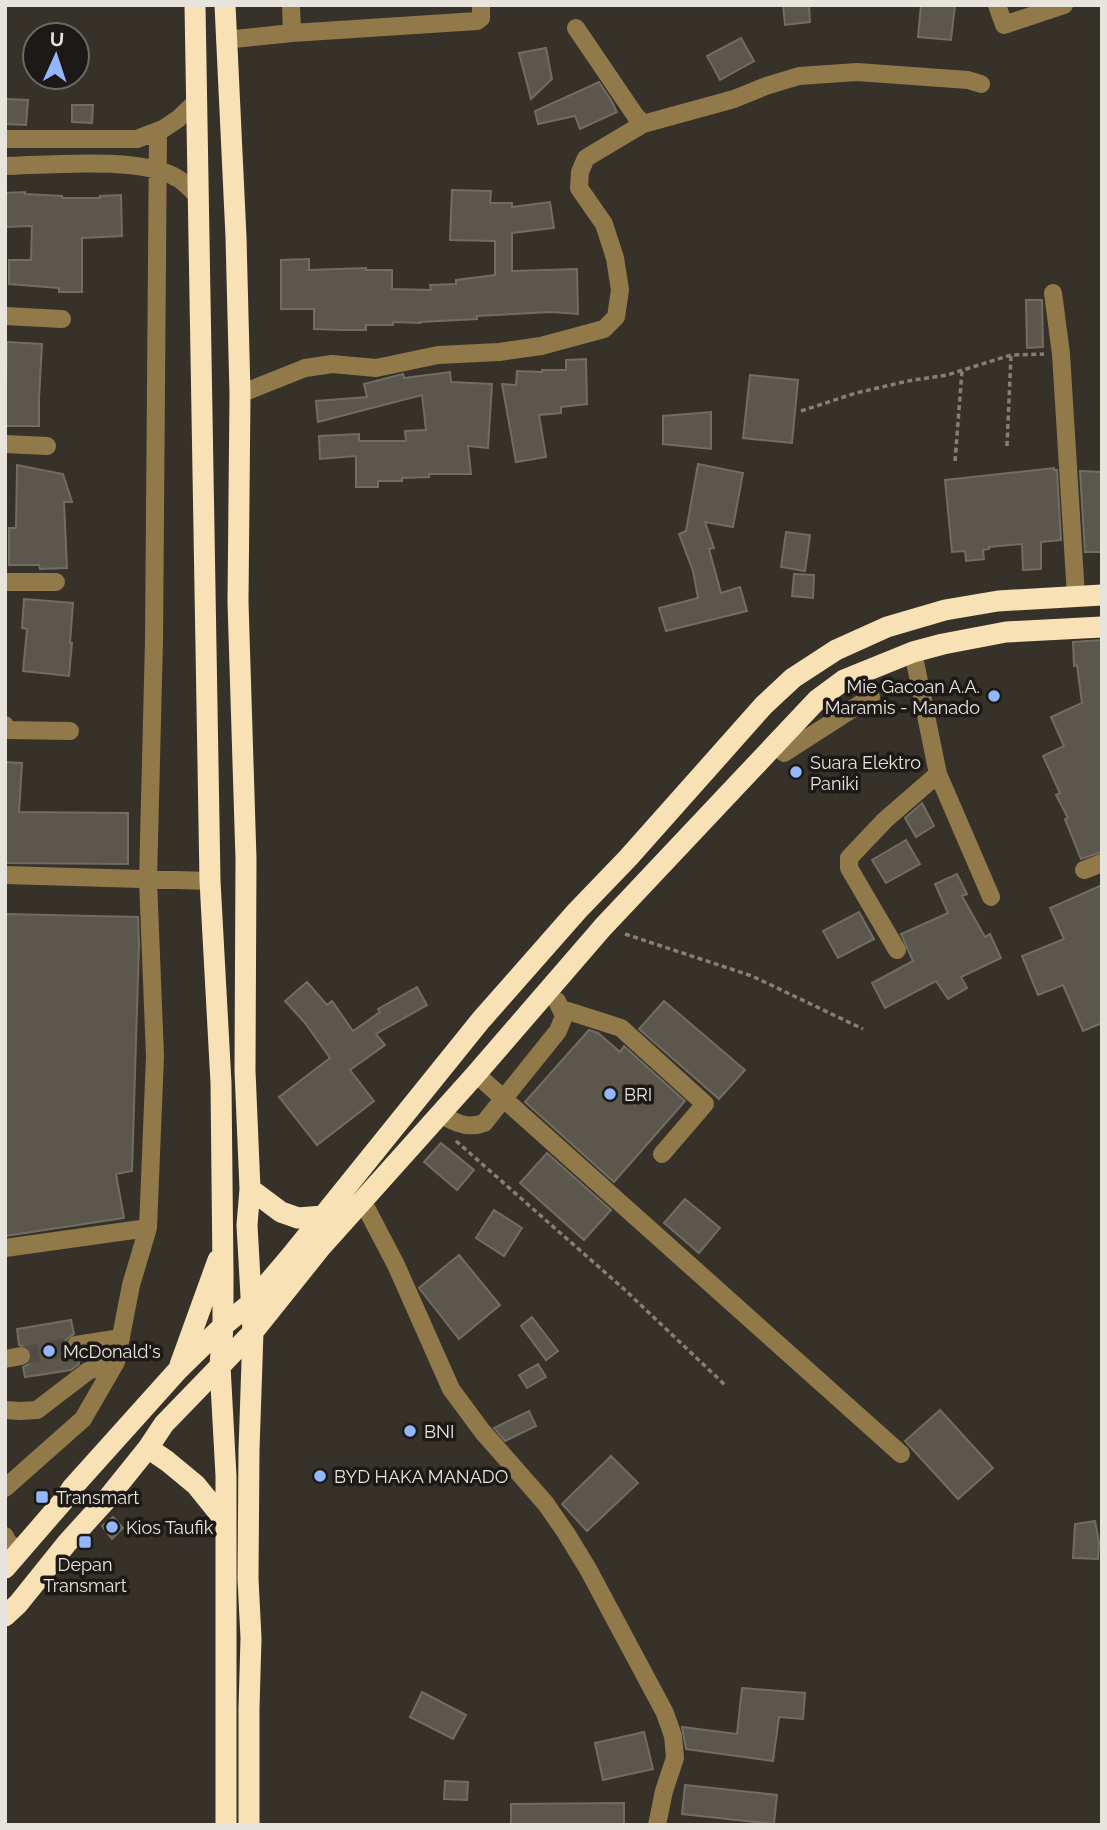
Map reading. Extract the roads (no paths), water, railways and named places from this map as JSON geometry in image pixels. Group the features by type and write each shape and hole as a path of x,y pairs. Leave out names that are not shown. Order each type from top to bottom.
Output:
{"highway":[{"path":"195,5 209,881 221,1083 223,1326 220,1366 226,1476 226,1825"},
{"path":"225,5 240,394 238,602 246,859 245,1071 250,1189 247,1225 253,1332 249,1450 249,1825"},
{"path":"10,1552 64,1500 178,1370 251,1303 490,1010 741,730 793,678 836,650 887,627 945,610 998,601 1102,595"},
{"path":"5,1616 18,1604 148,1448 164,1424 253,1332 321,1247 477,1074 603,927 817,700 845,680 913,652 943,644 1006,632 1102,628"},
{"path":"250,1189 281,1212 298,1218 323,1216"},
{"path":"178,1370 223,1247"},
{"path":"148,1448 196,1485 226,1521"},
{"path":"227,1634 251,1639"}],"street":[{"path":"291,5 292,33"},
{"path":"225,40 292,33 477,22 481,18 481,5"},
{"path":"997,5 1004,24 1064,5"},
{"path":"576,28 643,124"},
{"path":"240,394 305,368 332,363 376,368 438,355 499,352 541,346 604,329 616,317 620,290 615,258 604,224 579,188 580,172 586,158 643,124 734,99 799,76 883,73 968,80 981,84"},
{"path":"5,139 136,139 158,131 178,119 196,102"},
{"path":"5,1488 83,1419 116,1362 131,1285 148,1228 155,1056 148,880 154,641 158,131"},
{"path":"5,166 135,165 177,178 198,196"},
{"path":"1053,293 1061,354 1076,596"},
{"path":"5,316 62,319"},
{"path":"5,444 47,446"},
{"path":"5,582 56,582"},
{"path":"913,652 937,774 990,897"},
{"path":"784,753 871,697 856,676"},
{"path":"5,728 70,731"},
{"path":"897,950 849,868 849,858 885,820 937,774"},
{"path":"1084,870 1102,863"},
{"path":"5,875 209,881"},
{"path":"437,1117 461,1125 479,1125 484,1122 558,1031 564,1016 556,999 547,992"},
{"path":"562,1009 621,1028 705,1104 662,1154"},
{"path":"477,1074 901,1454"},
{"path":"362,1200 396,1265 451,1389 482,1431 546,1504 566,1533 665,1713 673,1736 675,1758 657,1825"},
{"path":"5,1248 148,1228"},
{"path":"76,1345 121,1338"},
{"path":"5,1410 37,1410 88,1371 116,1362"}],"tunnel":[{"path":"21,1356 76,1345"}],"place":[{"name":"Mie Gacoan A.A. Maramis - Manado","path":"994,696"},
{"name":"Suara Elektro Paniki","path":"796,772"},
{"name":"BRI","path":"610,1094"},
{"name":"McDonald's","path":"49,1351"},
{"name":"BNI","path":"410,1431"},
{"name":"BYD HAKA MANADO","path":"320,1476"},
{"name":"Transmart","path":"42,1497"},
{"name":"Kios Taufik","path":"112,1527"},
{"name":"Depan Transmart","path":"85,1542"}]}
